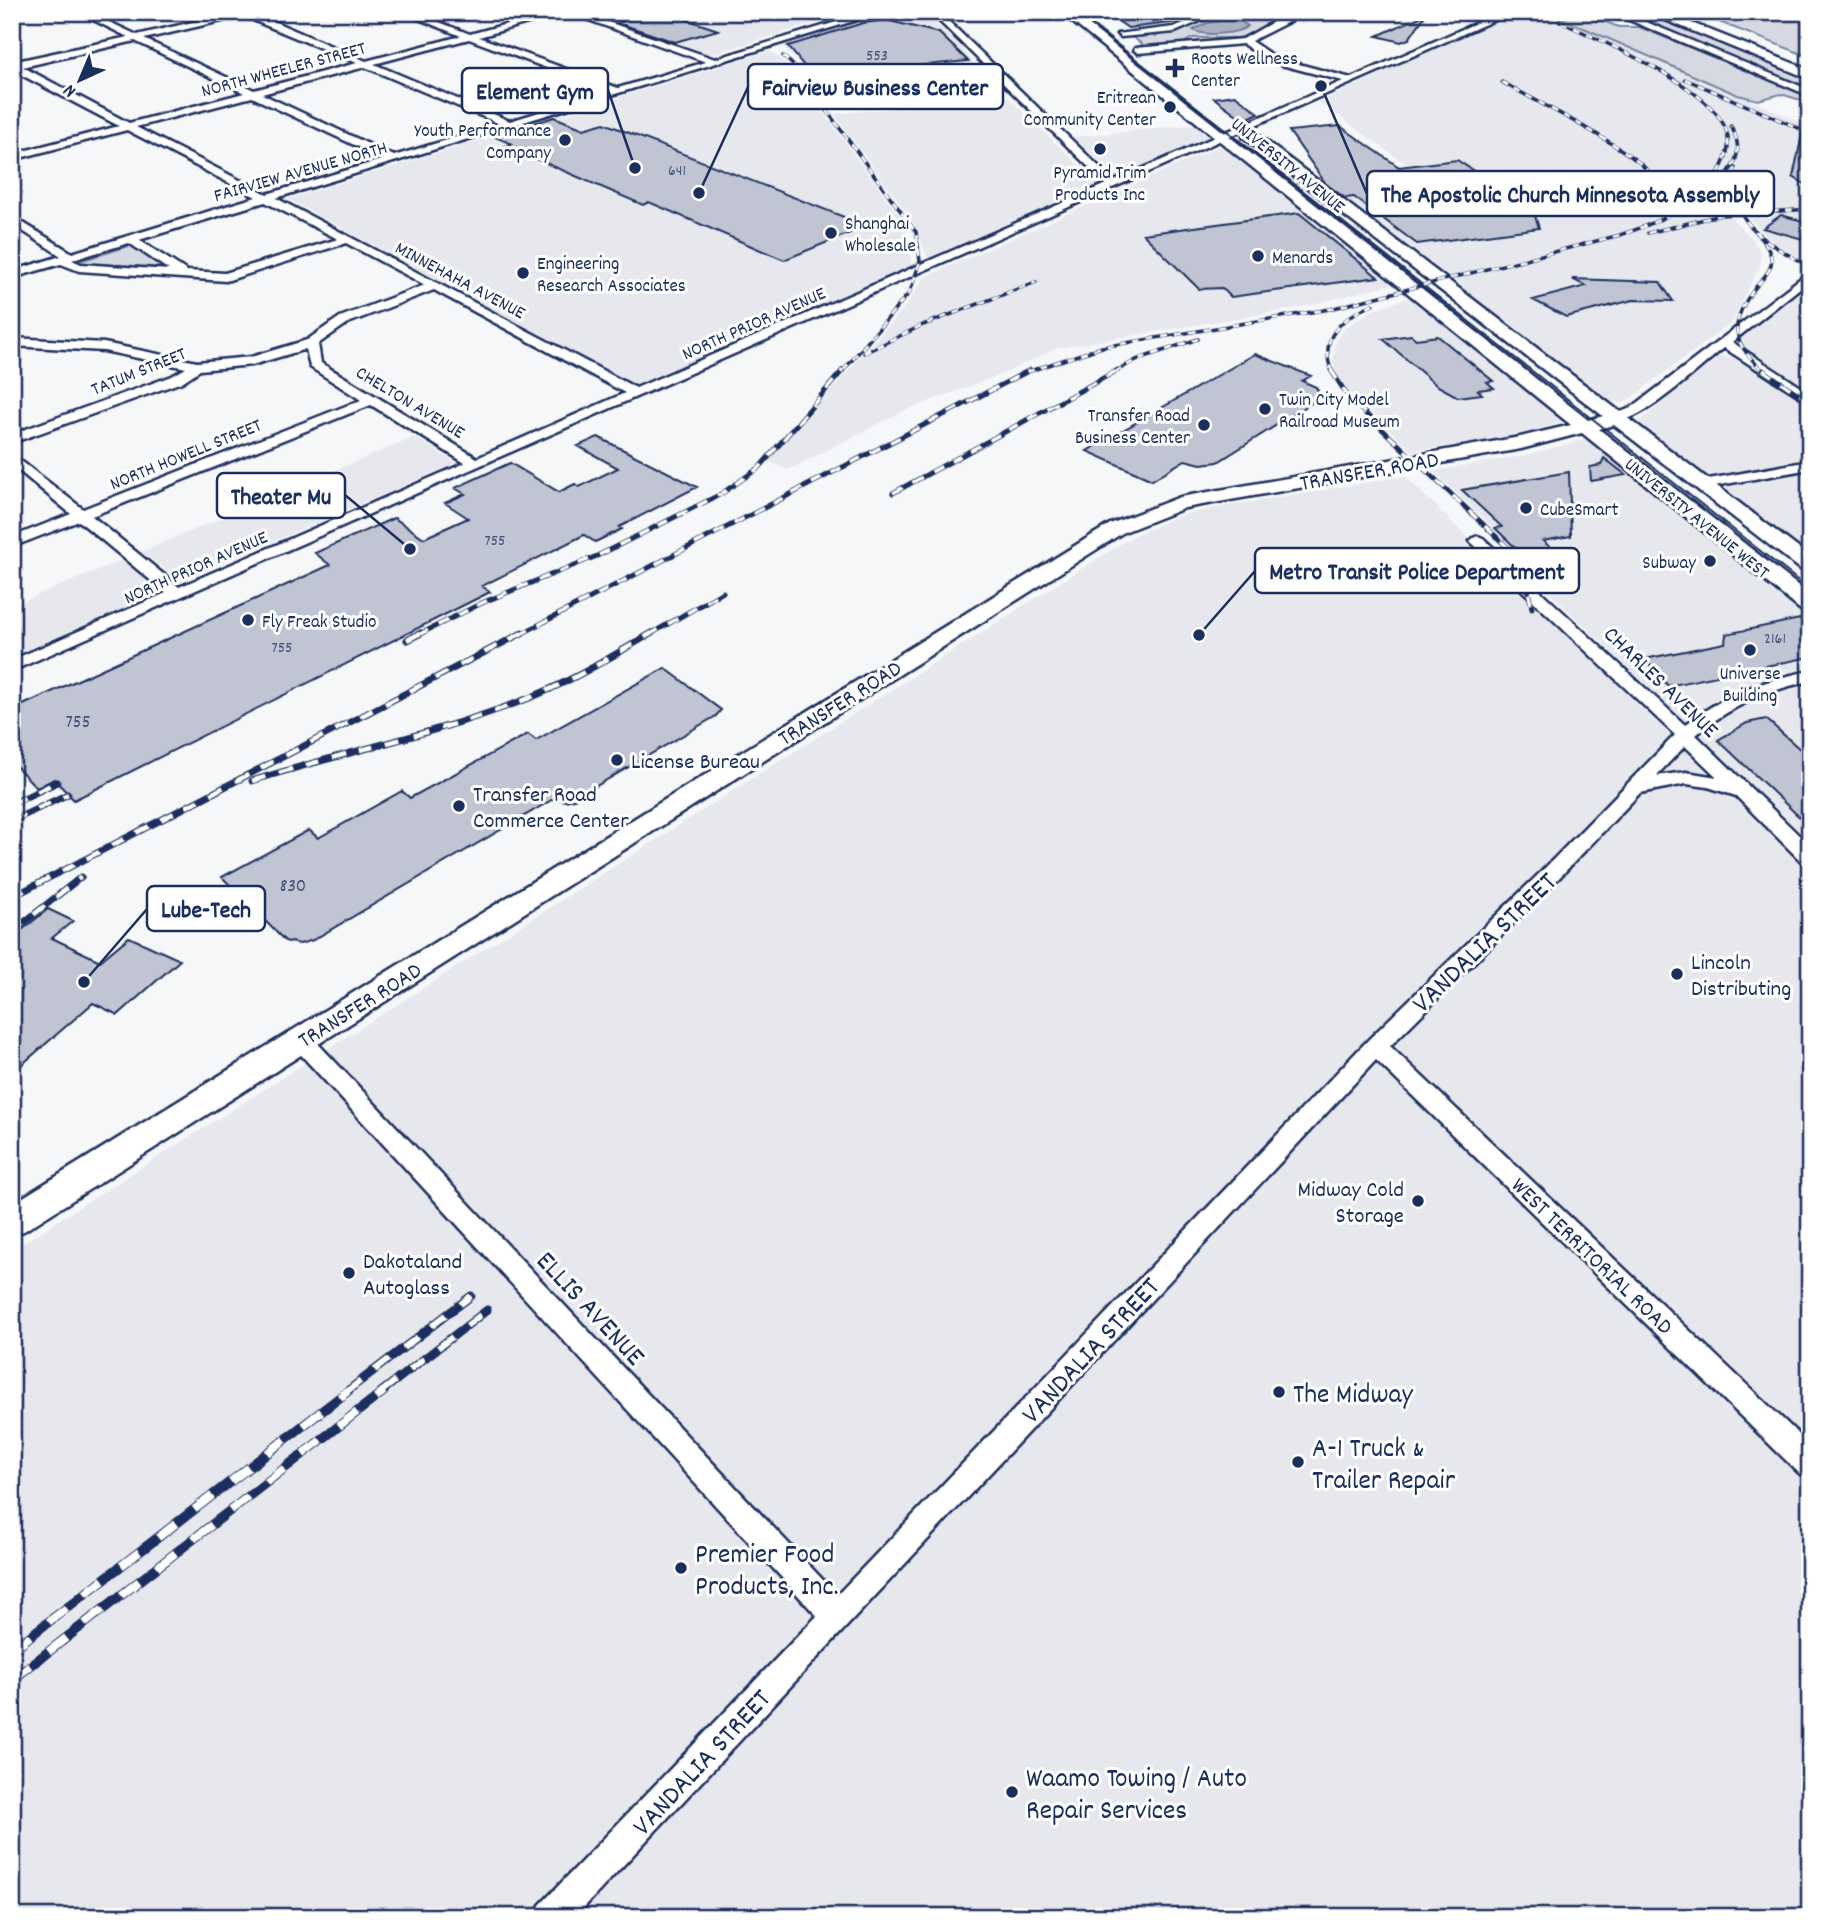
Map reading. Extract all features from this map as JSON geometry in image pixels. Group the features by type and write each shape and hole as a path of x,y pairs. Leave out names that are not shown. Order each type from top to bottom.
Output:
{"highway":[{"path":"1652,12 1810,75"},
{"path":"1680,12 1810,62"}],"main road":[{"name":"UNIVERSITY AVENUE","path":"1065,12 1585,427"},
{"path":"1116,31 1149,60"},
{"name":"UNIVERSITY AVENUE","path":"1237,126 1618,418"},
{"name":"TRANSFER ROAD","path":"12,1221 1084,549 1135,520 1167,507 1208,497 1457,456 1618,418"},
{"name":"UNIVERSITY AVENUE WEST","path":"1618,418 1810,567"},
{"name":"UNIVERSITY AVENUE WEST","path":"1585,427 1810,606"}],"street":[{"path":"81,12 394,160"},
{"path":"405,12 619,92"},
{"name":"NORTH WHEELER STREET","path":"12,158 562,12"},
{"path":"570,12 716,62"},
{"name":"FAIRVIEW AVENUE NORTH","path":"12,275 879,12"},
{"path":"934,12 1113,185"},
{"path":"1116,31 1175,29 1217,12"},
{"path":"1138,50 1245,41 1304,12"},
{"path":"1490,12 1506,14"},
{"path":"1614,12 1810,93"},
{"path":"13,66 244,13 512,125"},
{"name":"NORTH PRIOR AVENUE","path":"12,666 1222,137 1237,126 1353,81 1506,14"},
{"path":"1245,41 1273,61 1353,81"},
{"name":"MINNEHAHA AVENUE","path":"13,66 637,394"},
{"path":"12,219 79,267 185,275 235,275 346,240"},
{"path":"130,239 185,275"},
{"path":"1618,418 1636,411 1810,274"},
{"name":"TATUM STREET","path":"12,439 177,379 197,366 252,361 311,343 344,320 434,286"},
{"path":"12,342 104,347 197,366"},
{"path":"1723,342 1810,399"},
{"name":"CHELTON AVENUE","path":"311,343 316,364 325,372 477,464"},
{"name":"CHELTON AVENUE","path":"252,361 295,365 325,372"},
{"name":"NORTH HOWELL STREET","path":"12,542 372,400"},
{"path":"12,458 178,594"},
{"path":"1703,484 1810,465"},
{"name":"CHARLES AVENUE","path":"1478,541 1685,735 1810,858"},
{"name":"VANDALIA STREET","path":"552,1917 1376,1046 1539,886 1685,735 1710,714 1733,701 1775,683 1810,676"},
{"path":"1634,788 1663,779 1691,776 1742,792"},
{"name":"ELLIS AVENUE","path":"302,1040 837,1616"},
{"name":"WEST TERRITORIAL ROAD","path":"1376,1046 1810,1464"}],"shaded area":[{"path":"583,12 852,12 709,55"},
{"path":"891,12 925,12 962,48 975,65 864,76 864,72 811,78 783,45"},
{"path":"1223,12 1293,14 1240,38 1192,38 1180,45 1147,48 1130,35 1176,30"},
{"path":"1515,12 1547,12 1810,126 1810,261 1791,255 1775,244 1746,215 1732,219 1753,239 1761,253 1760,265 1731,323 1624,403 1605,402 1455,287 1461,285 1448,274 1438,276 1314,175 1406,164 1319,102"},
{"path":"1547,12 1603,12 1605,14 1597,19 1619,27 1639,27 1810,96 1810,103 1781,94 1758,100 1738,95"},
{"path":"1621,12 1641,12 1810,79 1810,91"},
{"path":"1693,12 1810,12 1810,57"},
{"path":"770,51 789,66 905,223 912,266 639,389 288,199"},
{"path":"1007,97 1099,184 928,258 914,223 834,114"},
{"path":"1200,124 1215,135 1117,177 1073,137"},
{"path":"1223,147 1392,284 1298,308 1057,348 1007,372 904,411 788,470 768,461 904,308 925,277"},
{"path":"132,245 167,268 77,263 77,262"},
{"path":"1810,281 1810,394 1732,342"},
{"path":"1413,296 1564,416 1564,420 1502,438 1412,451 1349,391 1338,377 1333,364 1336,340 1347,326 1375,309"},
{"path":"1718,357 1730,357 1743,362 1810,407 1810,561 1635,425"},
{"path":"414,437 456,463 181,581 141,552"},
{"path":"1588,439 1602,445 1810,612 1810,841 1530,574 1539,572 1433,471 1518,457"},
{"path":"1405,476 1810,873 1810,1917 12,1917 12,1250 1133,536 1181,515"},
{"path":"122,560 161,593 12,658 12,606"}],"water":[{"path":"1240,21 1248,26 1221,34 1193,30 1207,23"}],"building":[{"path":"664,12 718,30 675,42 618,23"},
{"path":"1105,12 1178,12 1178,22 1128,28"},
{"path":"1426,14 1409,39 1401,42 1377,36"},
{"path":"886,20 939,33 968,61 812,76 788,46 863,23"},
{"path":"1235,95 1259,113 1244,120 1214,98"},
{"path":"554,117 584,129 604,123 867,226 784,260 649,202 643,205 506,146 512,144 493,136"},
{"path":"1340,126 1399,167 1457,160 1533,210 1539,228 1417,244 1354,197 1345,198 1326,184 1289,131"},
{"path":"1803,130 1810,131 1810,187 1793,177"},
{"name":"Menards","path":"1299,213 1378,277 1231,297 1222,288 1199,289 1143,234"},
{"path":"1781,215 1810,223 1810,241 1763,228"},
{"path":"1572,279 1660,282 1673,301 1633,300 1566,317 1533,300 1586,286"},
{"path":"1411,335 1416,339 1438,336 1493,381 1487,382 1494,388 1478,390 1482,394 1458,397 1436,385 1383,339"},
{"name":"Transfer Road Business Center","path":"1255,354 1311,376 1302,381 1316,387 1321,397 1218,462 1201,464 1185,460 1152,480 1087,451"},
{"path":"598,437 697,487 595,542 584,535 482,586 490,592 74,800 54,779 37,788 12,762 12,710 330,565 315,553 394,518 424,538 468,518 445,503 465,494 455,488 510,463 559,492 575,484 579,487 618,468 578,446"},
{"path":"1604,458 1626,475 1591,481 1590,467 1601,465"},
{"name":"CubeSmart","path":"1569,472 1571,536 1543,541 1554,551 1525,557 1495,528 1502,527 1462,490"},
{"name":"Universe Building","path":"1810,617 1810,657 1668,686 1645,659 1725,643 1726,634"},
{"name":"Transfer Road Commerce Center","path":"665,668 721,710 716,716 574,799 565,801 555,798 313,940 300,944 285,941 222,877 309,830 318,838 402,791 410,798 528,734 536,740"},
{"path":"1766,719 1810,758 1810,827 1718,740 1747,723"},
{"path":"48,909 73,921 52,938 100,961 129,937 180,960 118,1015 93,1003 12,1073 12,938"}],"tram line":[{"path":"1076,12 1810,590"}],"railway":[{"path":"1539,12 1564,23"},
{"path":"1027,372 1102,347 1330,309 1620,235 1661,219 1687,204 1709,185 1725,159 1728,138 1718,116 1679,82 1626,52 1557,20"},
{"path":"783,56 794,66 916,232 920,261 910,292 842,372"},
{"path":"1685,79 1810,133"},
{"path":"1502,82 1606,140 1643,166 1652,176 1656,190 1650,212"},
{"path":"1724,178 1733,166 1738,147 1731,126"},
{"path":"1735,168 1734,187 1742,214"},
{"path":"1653,209 1664,198 1699,175"},
{"path":"1742,214 1810,209"},
{"path":"1648,233 1721,215 1742,214"},
{"path":"1742,214 1753,229 1766,240 1810,267"},
{"path":"1755,231 1769,251 1771,265 1746,300 1737,322 1737,332 1745,352 1765,372"},
{"path":"864,353 923,325 1036,282"},
{"path":"1332,371 1328,348 1336,329 1352,315 1373,304"},
{"path":"1115,372 1136,360 1198,339"},
{"path":"418,635 484,602 597,556 721,494 760,467 843,370"},
{"path":"519,635 1030,370"},
{"path":"893,493 1118,370"},
{"path":"1763,370 1810,402"},
{"path":"1332,371 1349,398 1521,560"},
{"path":"1508,555 1527,587 1532,608"},
{"path":"649,635 723,592"},
{"path":"407,640 421,633"},
{"path":"12,897 522,633"},
{"path":"252,781 453,724 519,702 570,679 652,633"},
{"path":"12,804 57,782"},
{"path":"12,821 68,794"},
{"path":"12,932 81,877"},
{"path":"346,1392 471,1296"},
{"path":"381,1392 487,1310"},
{"path":"12,1650 348,1391"},
{"path":"12,1680 384,1391"}],"place":[{"name":"Roots Wellness Center","path":"1175,68"},
{"name":"The Apostolic Church Minnesota Assembly","path":"1321,86"},
{"name":"Eritrean Community Center","path":"1170,107"},
{"name":"Youth Performance Company","path":"565,140"},
{"name":"Pyramid Trim Products Inc","path":"1100,149"},
{"name":"Element Gym","path":"635,168"},
{"name":"Fairview Business Center","path":"699,193"},
{"name":"Shanghai Wholesale","path":"831,233"},
{"name":"Menards","path":"1258,256"},
{"name":"Engineering Research Associates","path":"523,273"},
{"name":"Twin City Model Railroad Museum","path":"1265,409"},
{"name":"Transfer Road Business Center","path":"1204,425"},
{"name":"CubeSmart","path":"1526,508"},
{"name":"Theater Mu","path":"410,549"},
{"name":"Subway","path":"1710,561"},
{"name":"Fly Freak Studio","path":"248,620"},
{"name":"Metro Transit Police Department","path":"1199,635"},
{"name":"Universe Building","path":"1750,650"},
{"name":"License Bureau","path":"617,760"},
{"name":"Transfer Road Commerce Center","path":"459,806"},
{"name":"Lincoln Distributing","path":"1677,974"},
{"name":"Lube-Tech","path":"84,982"},
{"name":"Midway Cold Storage","path":"1418,1201"},
{"name":"Dakotaland Autoglass","path":"349,1273"},
{"name":"The Midway","path":"1279,1392"},
{"name":"A-1 Truck & Trailer Repair","path":"1298,1462"},
{"name":"Premier Food Products, Inc.","path":"681,1568"},
{"name":"Waamo Towing / Auto Repair Services","path":"1012,1792"}]}
